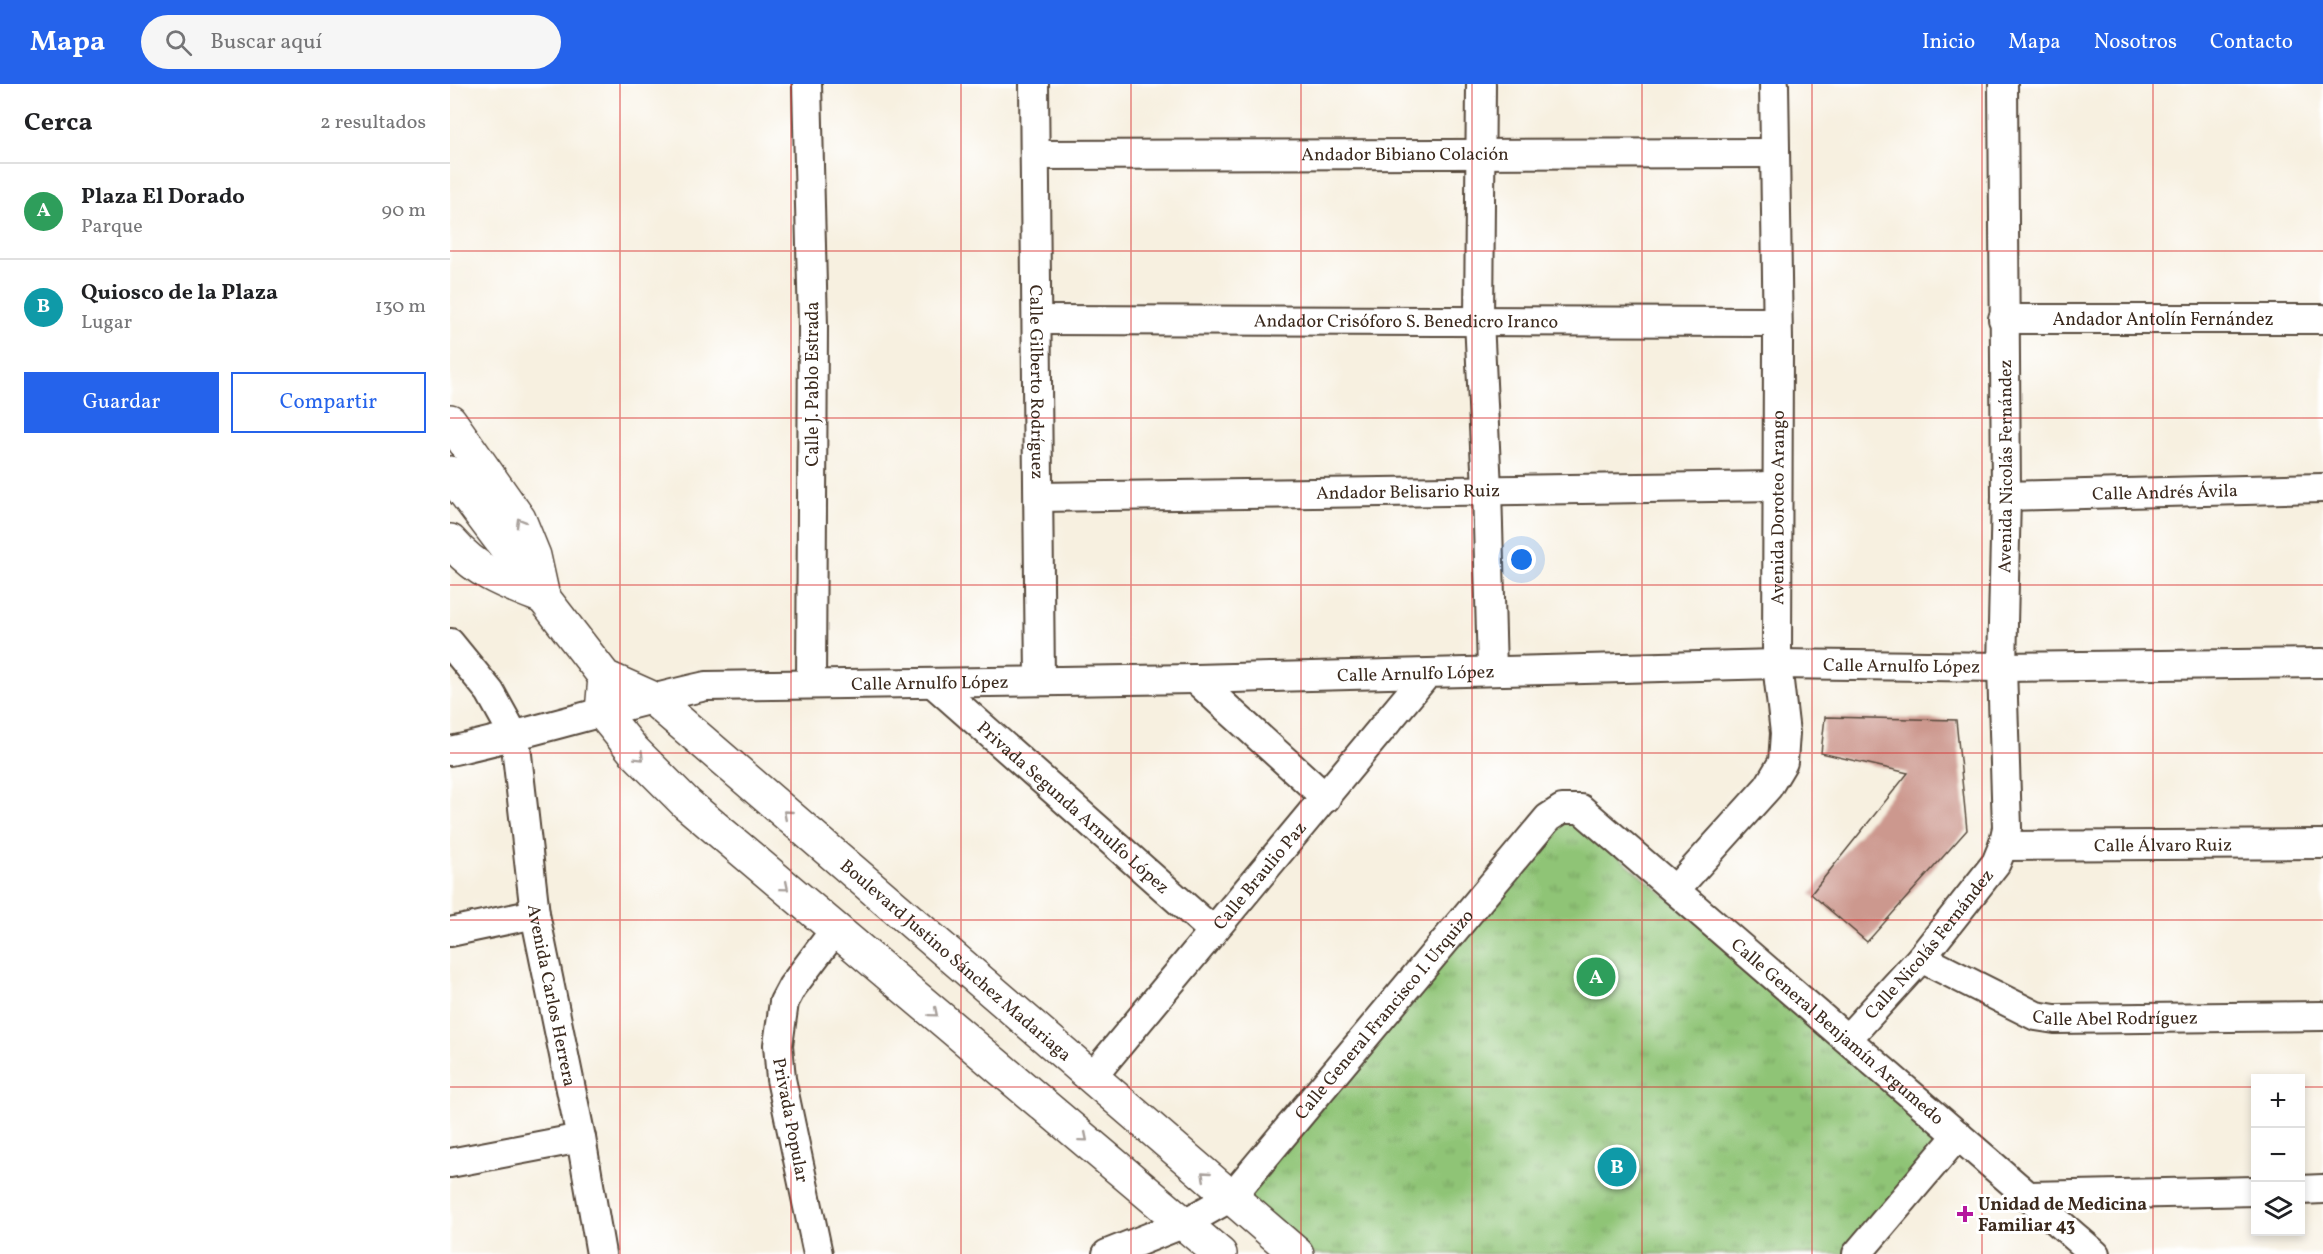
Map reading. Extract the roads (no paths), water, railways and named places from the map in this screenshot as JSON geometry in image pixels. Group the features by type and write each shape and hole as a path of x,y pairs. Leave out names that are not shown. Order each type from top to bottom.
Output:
{"main road":[{"path":"450,421 519,519 534,556 543,597"},
{"name":"Boulevard Justino Sánchez Madariaga","path":"450,473 605,677 652,698 1297,1254"},
{"path":"450,541 466,558 492,577 543,597"},
{"path":"605,677 602,712 633,750 687,804 1220,1254"}],"street":[{"name":"Calle J. Pablo Estrada","path":"807,84 813,326 811,684"},
{"name":"Calle Gilberto Rodríguez","path":"1034,84 1040,681"},
{"path":"1481,84 1479,320 1492,670"},
{"name":"Avenida Doroteo Arango","path":"1675,890 1768,787 1783,762 1785,734 1777,664 1774,84"},
{"name":"Avenida Nicolás Fernández","path":"2002,84 2006,496 2002,667 2007,828 2004,846"},
{"name":"Andador Bibiano Colación","path":"1035,156 1775,153"},
{"name":"Andador Antolín Fernández","path":"2003,318 2323,319"},
{"name":"Andador Crisóforo S. Benedicro Iranco","path":"1037,320 1776,322"},
{"name":"Andador Belisario Ruiz","path":"1039,497 1777,486"},
{"name":"Calle Andrés Ávila","path":"2006,496 2323,488"},
{"path":"450,643 490,692 515,737"},
{"name":"Calle Arnulfo López","path":"450,751 515,737 652,698 706,686 1195,679 1777,664 2002,667 2323,663"},
{"name":"Calle Braulio Paz","path":"1092,1077 1326,798 1426,674"},
{"path":"1195,679 1326,798"},
{"name":"Privada Segunda Arnulfo López","path":"934,684 1214,931"},
{"name":"Avenida Carlos Herrera","path":"515,737 535,914 581,1138 601,1254"},
{"name":"Calle General Francisco I. Urquizo","path":"1107,1254 1185,1223 1231,1197 1548,818 1562,809 1581,809"},
{"name":"Calle General Benjamín Argumedo","path":"1581,809 2095,1254"},
{"name":"Calle Álvaro Ruiz","path":"2004,846 2323,844"},
{"name":"Calle Nicolás Fernández","path":"1848,1038 1921,958 1996,863 2004,846"},
{"path":"450,932 535,914"},
{"name":"Privada Popular","path":"818,1254 781,1079 778,1045 784,1002 792,987 835,930"},
{"name":"Calle Abel Rodríguez","path":"1921,958 2018,1009 2036,1016 2055,1019 2323,1016"},
{"path":"1857,1254 1958,1135"},
{"path":"450,1163 581,1138"},
{"path":"2305,1190 2323,1189"},
{"path":"2029,1196 2251,1191"}],"place":[{"name":"Plaza El Dorado","path":"1596,977"},
{"name":"Quiosco de la Plaza","path":"1617,1167"},
{"name":"Unidad de Medicina Familiar 43","path":"1965,1214"}]}
